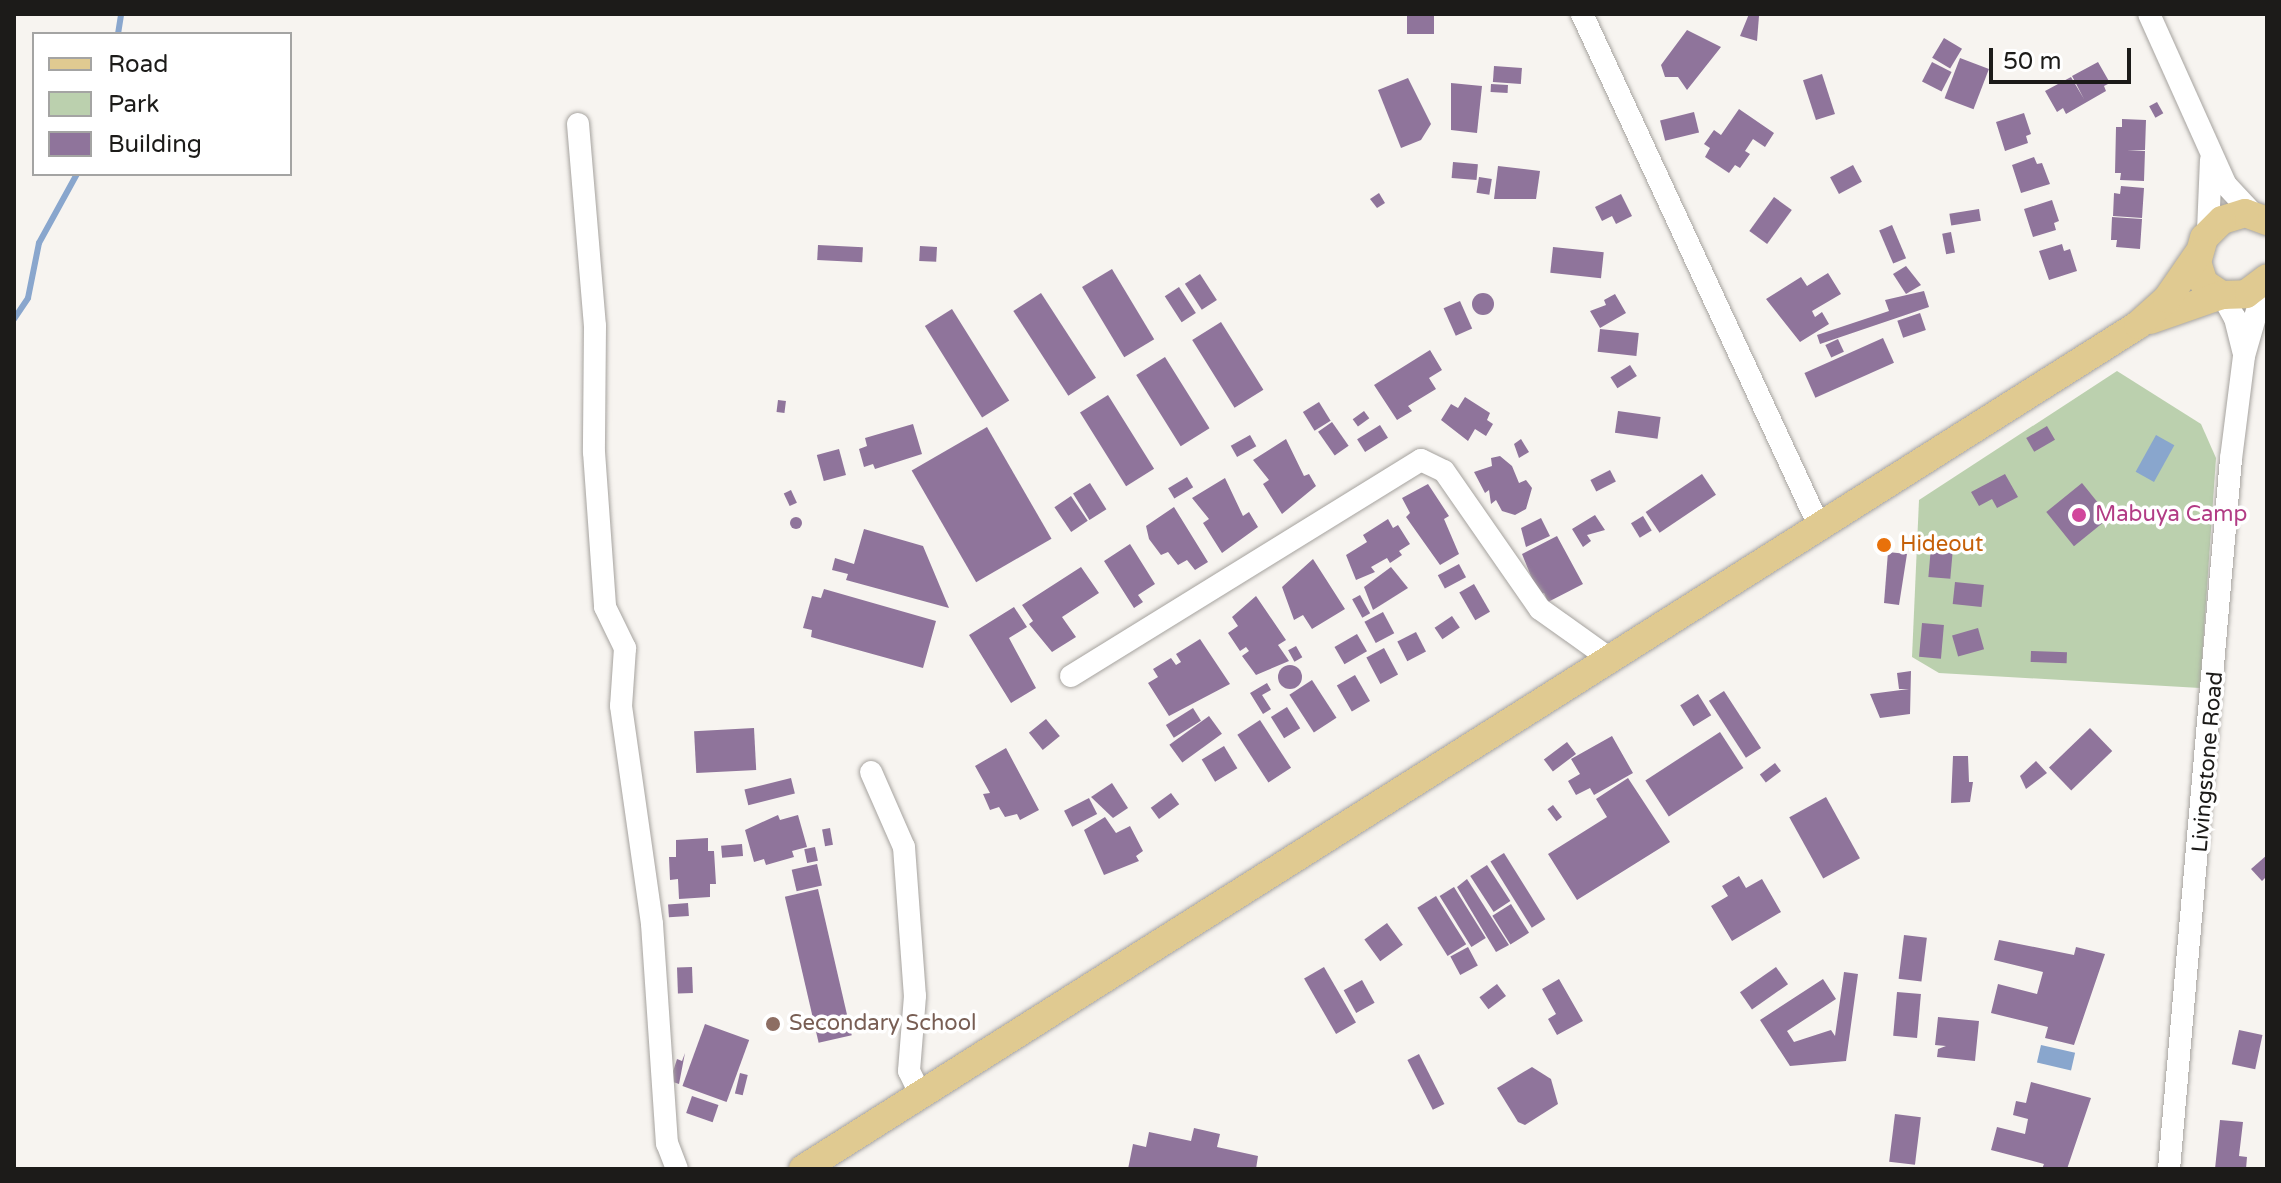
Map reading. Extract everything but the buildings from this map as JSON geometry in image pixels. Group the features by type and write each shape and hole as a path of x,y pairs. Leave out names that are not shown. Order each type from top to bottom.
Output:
{"main road":[{"path":"2138,325 2184,278 2203,242 2229,216 2262,216"},
{"path":"2203,242 2204,283 2222,295"},
{"path":"803,1169 2138,325 2222,295 2246,294 2267,278"}],"street":[{"path":"1582,14 1820,528"},
{"path":"2149,14 2211,155 2233,196 2262,216"},
{"path":"578,124 595,326 594,452 605,607 625,648 621,706 652,924 667,1143 677,1169"},
{"path":"2203,242 2211,155"},
{"name":"Livingstone Road","path":"2169,1169 2244,356 2267,278"},
{"name":"Livingstone Road","path":"2222,295 2235,318 2244,356"},
{"path":"1071,676 1421,460 1444,471 1540,609 1610,659"},
{"path":"871,772 904,847 915,996 909,1071 921,1096"}],"green space":[{"path":"2117,371 2201,424 2216,458 2200,688 1939,673 1912,657 1919,500"}],"water":[{"path":"2156,435 2174,445 2154,482 2136,472"},
{"path":"2041,1045 2075,1053 2071,1070 2037,1063"}],"waterway":[{"path":"118,32 121,14"},
{"path":"14,319 28,298 39,243 76,176"}],"place":[{"name":"Mabuya Camp","path":"2079,515"},
{"name":"Hideout","path":"1884,545"},
{"name":"Secondary School","path":"773,1024"}]}
